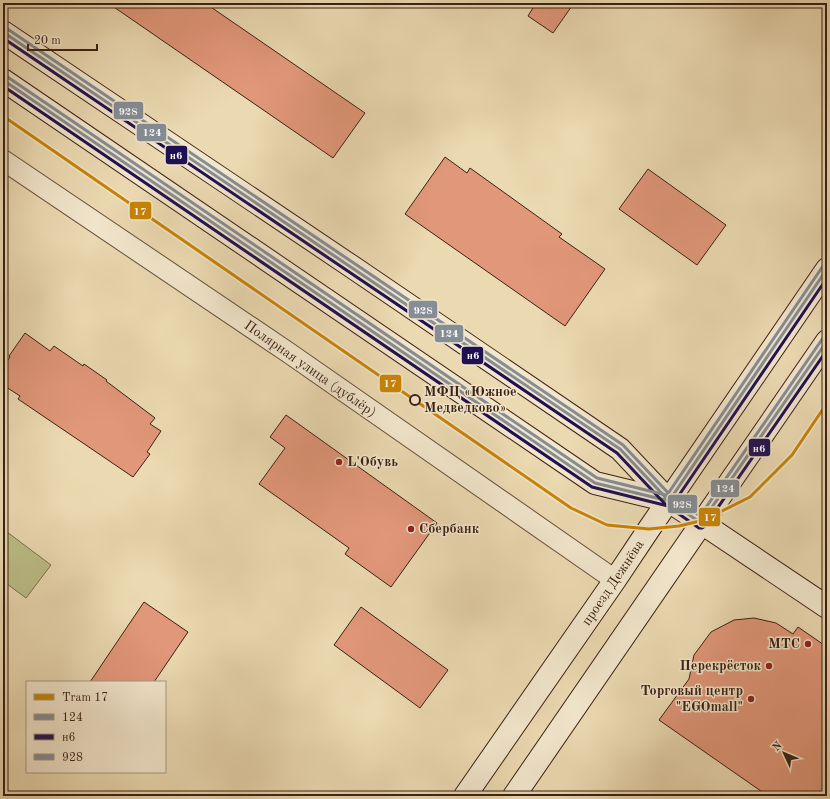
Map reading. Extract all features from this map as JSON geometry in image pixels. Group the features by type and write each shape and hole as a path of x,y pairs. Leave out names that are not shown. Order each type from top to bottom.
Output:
{"main road":[{"path":"3,32 620,449 669,501 827,607"},
{"path":"3,80 595,483 669,501"},
{"name":"проезд Дежнёва","path":"465,796 615,580 827,269"},
{"path":"514,796 827,341"}],"street":[{"name":"Полярная улица (дублёр)","path":"3,160 289,354 615,580"}],"green space":[{"path":"3,529 51,565 26,598 3,581"}],"building":[{"path":"108,3 205,3 365,113 333,158"},
{"path":"536,3 574,3 553,33 528,16"},
{"path":"445,157 467,173 470,168 562,234 559,237 605,269 565,326 405,214"},
{"path":"648,169 726,225 697,265 619,209"},
{"path":"25,333 50,351 54,346 83,366 84,364 155,418 150,424 161,431 147,452 150,454 133,477 18,399 20,396 3,385 3,367"},
{"path":"286,415 437,523 391,587 345,554 349,548 259,484 285,448 270,437"},
{"path":"144,602 188,632 155,681 91,681"},
{"path":"361,607 448,670 420,708 334,645"},
{"name":"Торговый центр \"EGOmall\"","path":"754,618 776,623 793,634 798,627 827,647 827,796 768,796 659,720 689,679 694,655 711,632 734,620"}],"tram line":[{"name":"17","path":"3,116 571,508 607,525 649,529 679,526 704,520 750,497 792,455 827,403"}],"transit line":[{"name":"928","path":"6,28 623,445 672,497 700,516 823,338"},
{"name":"124","path":"3,32 620,449 669,501 701,523 827,341"},
{"name":"н6","path":"3,38 617,453 666,505 699,528 705,526 827,350"},
{"name":"928","path":"6,76 597,478 670,496"},
{"name":"124","path":"3,80 595,483 669,501"},
{"name":"н6","path":"3,86 592,487 668,506"},
{"name":"928","path":"665,498 823,266"},
{"name":"124","path":"669,501 827,269"},
{"name":"н6","path":"673,504 827,278"}],"place":[{"name":"МФЦ «Южное Медведково»","path":"415,400"},
{"name":"L'Обувь","path":"339,462"},
{"name":"Сбербанк","path":"411,529"},
{"name":"МТС","path":"808,644"},
{"name":"Перекрёсток","path":"769,666"},
{"name":"Торговый центр \"EGOmall\"","path":"751,699"}]}
